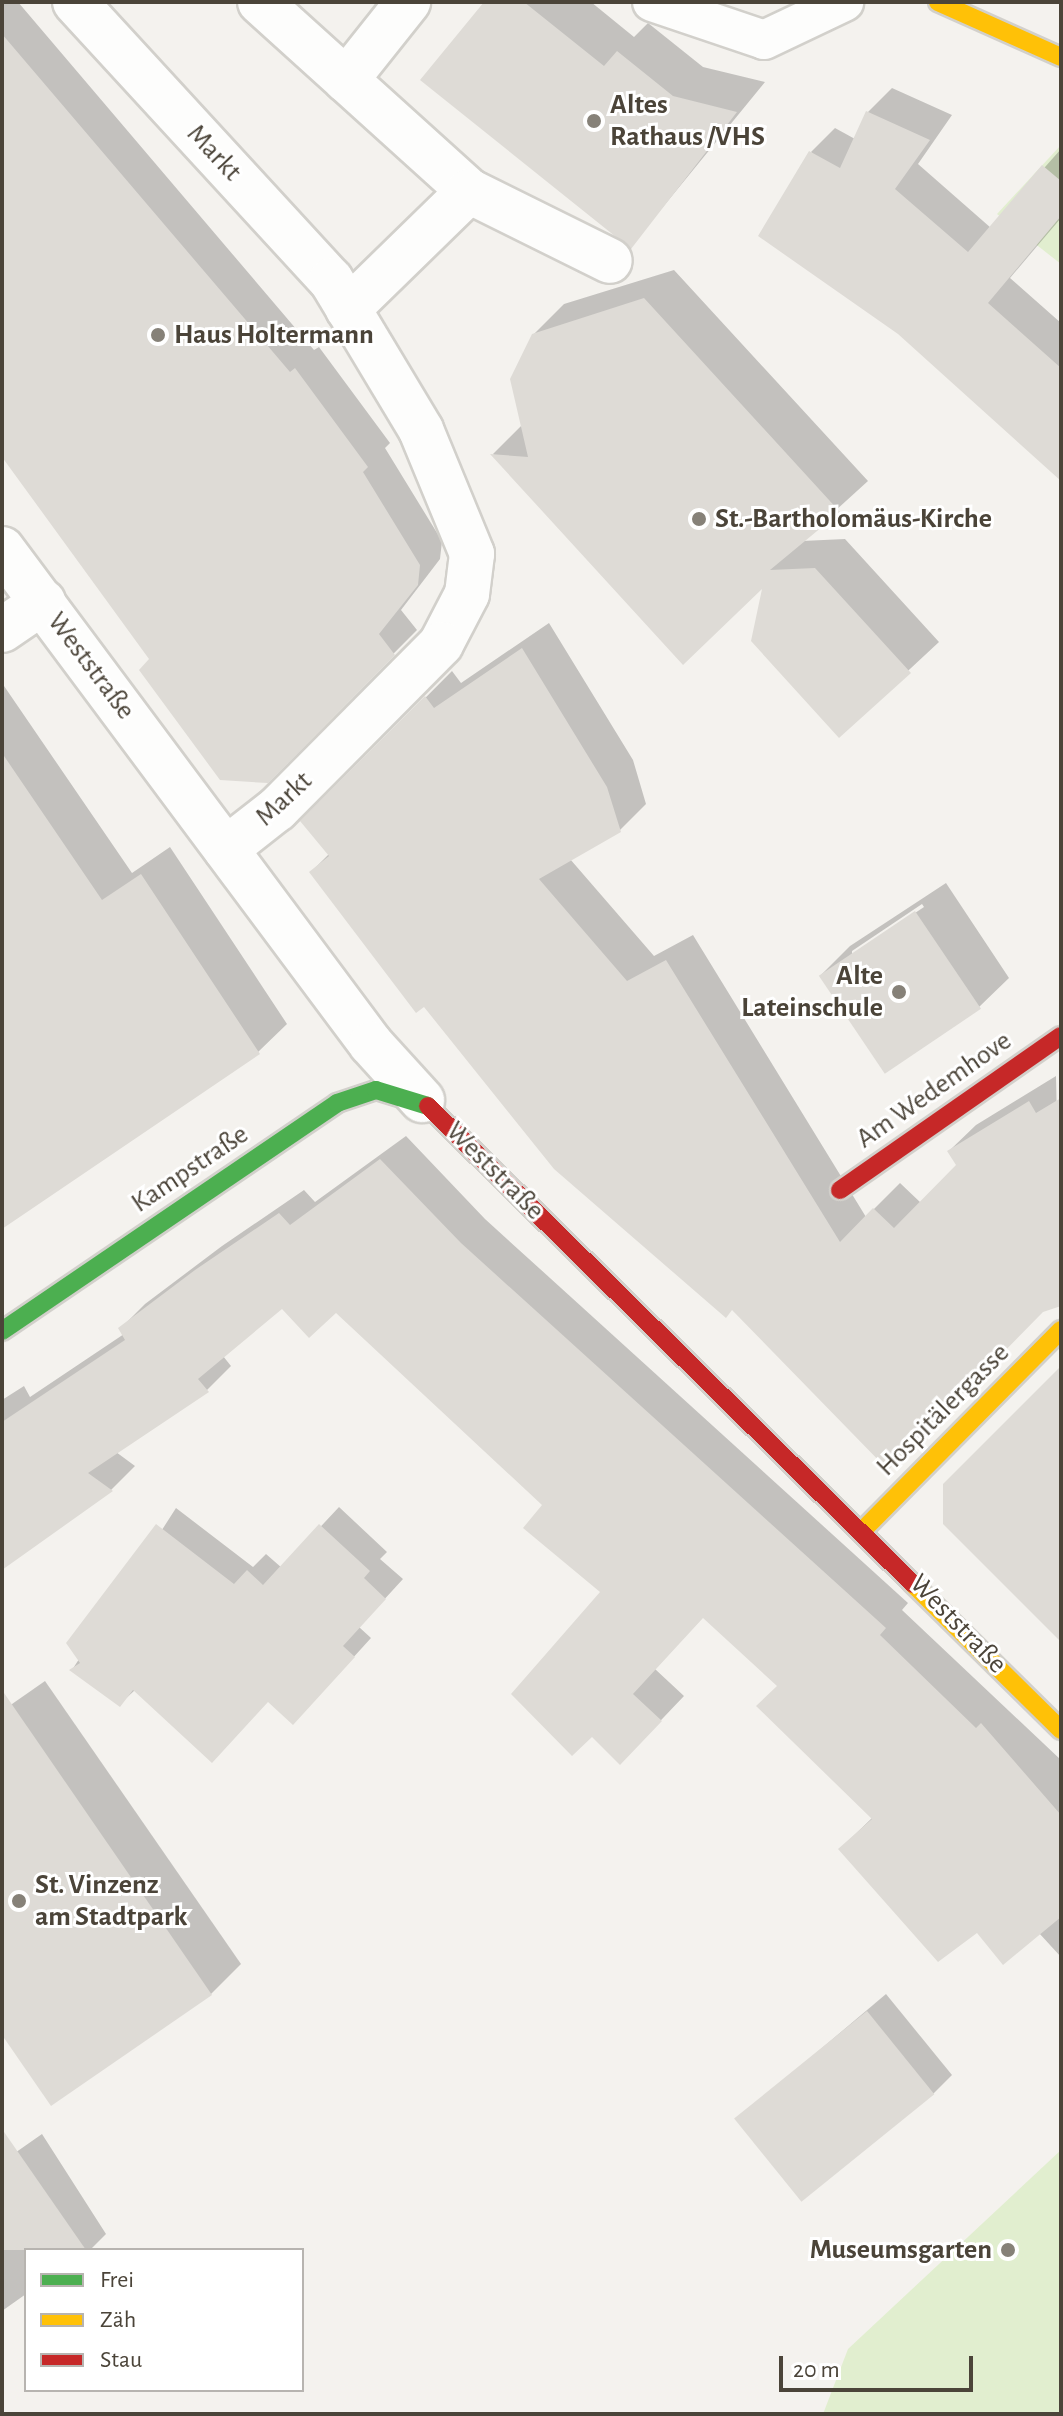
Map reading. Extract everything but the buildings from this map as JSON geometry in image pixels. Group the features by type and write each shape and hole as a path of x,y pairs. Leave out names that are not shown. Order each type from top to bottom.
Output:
{"street":[{"name":"Markt","path":"75,2 331,280 421,430 472,554 501,598"},
{"path":"260,2 469,191 610,261"},
{"path":"346,80 408,2"},
{"path":"938,2 1061,57"},
{"path":"348,309 469,191"},
{"name":"Weststraße","path":"2,549 371,1044 422,1100 864,1529 1061,1730"},
{"name":"Markt","path":"226,849 277,809 441,644 467,594 472,554"},
{"path":"2,630 43,602"},
{"name":"Am Wedemhove","path":"840,1190 1061,1036"},
{"name":"Kampstraße","path":"2,1331 337,1103 376,1090 422,1100"},
{"name":"Hospitälergasse","path":"864,1529 1061,1330"}],"lane":[{"path":"652,2 764,40 844,2"}],"green space":[{"path":"1061,145 1061,264 997,214"},
{"name":"Museumsgarten","path":"1061,2150 1061,2414 823,2414 848,2349"}],"traffic: fast":[{"path":"2,1331 337,1103 376,1090 428,1106"}],"traffic: slow":[{"path":"938,2 1061,57"},
{"path":"864,1529 1061,1330"},
{"path":"913,1584 1061,1730"}],"traffic: jam":[{"path":"840,1190 1061,1036"},
{"path":"428,1106 913,1584"}],"place":[{"name":"Altes Rathaus /VHS","path":"594,121"},
{"name":"Haus Holtermann","path":"158,335"},
{"name":"St.-Bartholomäus-Kirche","path":"699,519"},
{"name":"Alte Lateinschule","path":"899,992"},
{"name":"St. Vinzenz am Stadtpark","path":"19,1901"},
{"name":"Museumsgarten","path":"1008,2250"}]}
